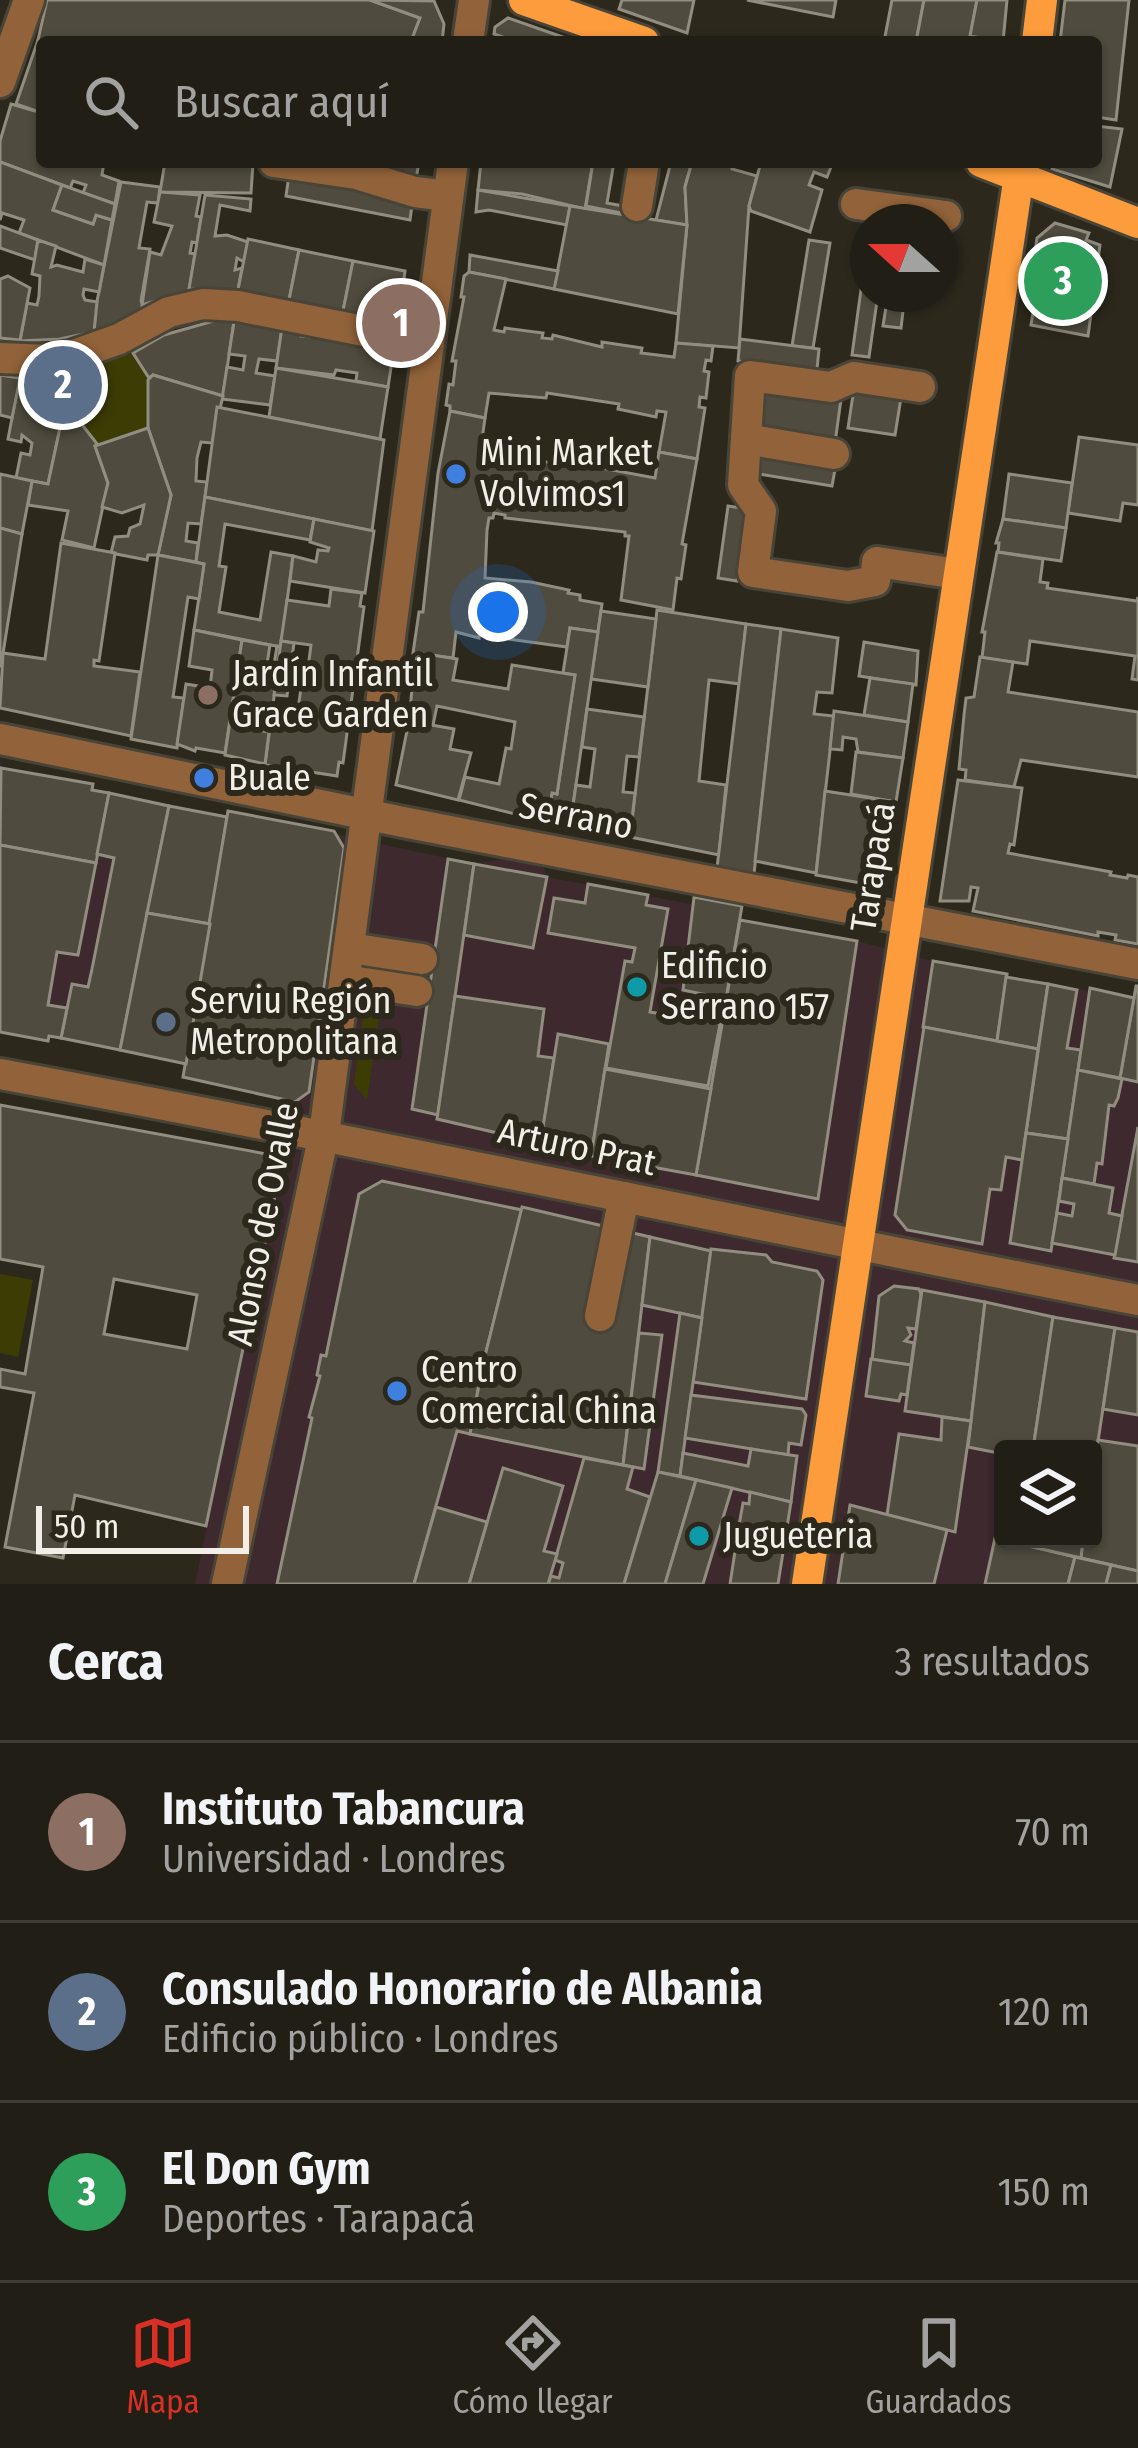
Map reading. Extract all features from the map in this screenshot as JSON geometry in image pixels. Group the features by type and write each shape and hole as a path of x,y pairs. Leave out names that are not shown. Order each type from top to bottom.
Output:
{"main road":[{"path":"524,0 627,36"},
{"path":"1037,36 1042,0"},
{"path":"1020,169 1138,223"},
{"name":"Tarapacá","path":"807,1584 1020,169"}],"street":[{"path":"0,82 29,0"},
{"path":"469,36 473,0"},
{"path":"348,168 415,192 448,196"},
{"name":"Alonso de Ovalle","path":"227,1584 324,1134 452,168"},
{"path":"637,206 643,168"},
{"path":"0,358 71,356 119,339 170,312 221,304 429,344"},
{"path":"920,386 854,377 831,387 750,376 743,484 761,511 753,572 848,586 876,571 957,584"},
{"path":"746,439 834,454"},
{"name":"Serrano","path":"0,739 1138,964"},
{"path":"350,948 422,959"},
{"path":"345,980 417,991"},
{"name":"Arturo Prat","path":"0,1074 324,1134 855,1246 1138,1300"},
{"path":"600,1316 624,1197"}],"shaded area":[{"path":"133,353 150,377 148,428 98,445 69,408 64,375"},
{"path":"0,764 93,784 93,790 226,817 228,811 474,864 538,853 547,877 691,904 694,897 742,906 741,920 857,941 1007,977 1133,998 1138,986 1138,1584 195,1584 294,1102 183,1077 185,1064 50,1036 48,1041 0,1032"},
{"path":"366,995 382,997 367,1100 354,1084"},
{"path":"0,1274 33,1280 18,1357 0,1353"}],"building":[{"path":"47,0 370,0 420,18 413,36 39,36"},
{"path":"370,0 434,1 444,24 443,36 413,36 420,18"},
{"path":"622,0 694,0 687,33 619,9"},
{"path":"747,0 836,0 833,17"},
{"path":"892,0 924,0 917,36 885,36"},
{"path":"924,0 977,0 970,36 917,36"},
{"path":"977,0 1007,0 1004,36 970,36"},
{"path":"1065,0 1129,0 1116,120 1102,118 1102,36 1061,36"},
{"path":"508,18 560,36 500,36 494,34 495,27"},
{"path":"36,46 36,111 16,104"},
{"path":"11,104 36,111 36,168 103,168 102,175 119,181 115,204 83,193 86,185 73,181 70,188 0,162 0,141"},
{"path":"1102,127 1122,129 1110,187 1052,169 1102,168"},
{"path":"0,162 62,185 53,210 93,224 96,215 112,220 104,265 19,233 24,220 2,213 0,220"},
{"path":"164,168 253,168 251,193 160,192"},
{"path":"386,168 418,168 416,179"},
{"path":"480,168 592,168 585,209 522,194 478,190"},
{"path":"592,168 613,168 607,203 623,206 621,213 586,206"},
{"path":"669,168 690,168 685,187 687,225 656,220"},
{"path":"690,168 732,168 757,176 749,206 739,348 676,343 687,225 685,187"},
{"path":"759,168 831,168 827,177 814,172 809,185 822,190 810,232 751,211"},
{"path":"289,175 412,205 410,220 286,196"},
{"path":"121,182 160,187 158,203 147,202 139,248 150,249 141,301 145,309 95,333 92,326"},
{"path":"62,185 115,204 112,220 96,215 93,224 53,210"},
{"path":"478,190 570,206 567,225 489,210 476,212"},
{"path":"160,192 200,195 197,243 192,242 190,253 195,254 189,291 142,305 150,252 161,255 172,226 154,222"},
{"path":"205,195 251,199 250,211 220,205 215,236 248,242 244,262 237,258 235,270 242,268 238,290 189,289"},
{"path":"570,206 687,225 678,314 554,289"},
{"path":"1055,223 1089,233 1086,240 1100,245 1096,275 1079,273 1076,289 1038,282 1040,267 1033,266 1037,238"},
{"path":"0,226 38,240 35,260 0,248"},
{"path":"248,239 299,250 289,300 238,290"},
{"path":"38,240 56,246 51,267 83,272 85,259 104,265 99,292 84,289 83,295 97,302 94,332 20,341 27,303 37,305 39,296 40,276 32,274"},
{"path":"809,240 830,243 813,348 792,346"},
{"path":"299,250 353,261 343,311 289,300"},
{"path":"470,255 558,271 554,289 469,272"},
{"path":"353,261 405,271 400,309 386,320 343,311"},
{"path":"469,272 506,279 494,330 543,333 542,338 553,335 602,347 602,342 674,357 676,343 713,346 704,371 709,372 706,398 700,397 699,407 705,408 697,459 659,452 666,412 657,411 656,417 618,409 619,404 547,393 546,398 489,393 485,418 450,411 446,405 449,384 453,385 456,361 452,361 464,276"},
{"path":"8,276 30,288 20,340 0,338 0,279"},
{"path":"1038,282 1094,292 1088,336 1031,325"},
{"path":"858,312 875,312 869,357 852,355"},
{"path":"885,312 903,312 901,328 883,326"},
{"path":"217,320 234,321 223,396 153,375 149,378 133,353 164,335"},
{"path":"234,322 282,330 277,361 259,359 256,373 275,376 270,405 222,399 227,367 243,370 245,356 229,354"},
{"path":"282,327 302,331 301,336 386,354 392,361 388,387 356,381 357,373 276,368"},
{"path":"740,339 819,349 817,369 738,361"},
{"path":"276,368 388,387 380,439 269,417"},
{"path":"64,374 69,408 63,414 48,484 16,478 21,453 30,455 32,443 22,435 21,442 8,439 20,376"},
{"path":"0,375 20,378 12,418 0,415"},
{"path":"153,375 223,396 212,443 201,442 197,458 196,481 207,482 201,524 188,523 186,541 198,543 196,562 158,555 171,495 148,428 148,380"},
{"path":"854,388 901,398 895,435 848,428"},
{"path":"761,392 841,399 835,443 755,432"},
{"path":"217,407 384,440 372,531 205,497"},
{"path":"69,408 98,445 108,483 94,548 62,540 68,511 28,505 32,481 48,484 63,414"},
{"path":"450,411 485,418 480,454 655,478 659,452 697,459 673,610 621,600 629,536 625,532 494,513 487,530 485,578 569,590 580,595 580,600 602,604 598,632 570,628 567,647 456,632 453,658 413,653 419,612 423,612 438,473"},
{"path":"148,428 171,495 158,555 148,555 147,560 111,553 115,537 128,536 130,528 140,524 144,505 122,513 102,507 108,483 95,446"},
{"path":"1079,437 1138,445 1138,505 1123,503 1120,521 1068,513"},
{"path":"762,451 836,464 832,486 759,474"},
{"path":"0,474 32,481 22,534 0,528"},
{"path":"1009,474 1072,483 1066,528 1003,519"},
{"path":"205,497 314,519 310,540 225,524 219,566 226,567 219,612 260,620 271,552 293,556 281,647 194,630 204,564 196,562"},
{"path":"728,506 748,509 737,581 718,578"},
{"path":"314,519 374,531 365,593 290,581 293,556 316,562 318,550 328,551 310,542"},
{"path":"1003,519 1066,528 1061,561 998,552"},
{"path":"0,528 22,534 1,666 0,666"},
{"path":"61,543 115,553 99,661 94,660 94,666 140,672 131,736 0,708 3,653 45,659"},
{"path":"997,552 1043,559 1040,582 1048,583 1047,588 1137,601 1138,597 1138,680 1132,679 1135,656 1030,641 1027,664 982,658 982,632"},
{"path":"158,555 204,564 199,599 188,597 173,697 184,698 177,748 131,739"},
{"path":"331,589 362,593 360,606 364,607 343,763 339,762 337,776 265,765 271,719 296,723 304,667 308,668 311,645 281,641 287,600 329,606"},
{"path":"657,610 746,624 740,684 709,680 699,781 726,785 719,855 630,837"},
{"path":"601,611 656,619 648,687 591,679"},
{"path":"746,624 781,629 754,874 717,868"},
{"path":"570,628 598,632 570,826 547,822 552,793 557,794 575,675 563,673"},
{"path":"781,629 838,638 832,693 817,692 814,714 834,716 816,873 755,861"},
{"path":"194,630 242,640 225,753 177,744 186,684 210,688 212,670 189,666"},
{"path":"242,640 270,645 267,664 274,665 277,646 281,647 273,704 266,703 265,711 272,712 270,723 264,722 263,731 269,732 265,764 225,755"},
{"path":"281,641 294,643 287,696 274,695"},
{"path":"864,642 918,651 916,685 859,676"},
{"path":"419,653 457,659 453,680 508,689 512,665 575,675 557,794 552,793 547,822 459,800 465,777 499,784 515,722 437,706 433,725 409,721"},
{"path":"980,657 1013,662 1008,692 1138,712 1138,777 1021,760 1014,787 965,780 966,770 959,769 966,698 974,697"},
{"path":"870,678 913,684 908,722 864,715"},
{"path":"587,709 644,717 639,757 627,756 623,792 635,793 630,837 570,826 576,785 590,787 595,749 582,747"},
{"path":"834,711 908,722 903,758 858,752 856,739 843,737 842,750 830,749"},
{"path":"409,721 454,729 450,749 471,753 458,800 396,785"},
{"path":"856,752 903,758 896,802 851,794"},
{"path":"1,768 93,784 92,790 109,793 96,863 0,845"},
{"path":"958,780 1022,788 1014,845 1010,844 1008,853 1138,877 1138,944 1115,940 1116,935 1098,932 1098,936 973,911 978,888 971,887 969,901 940,901"},
{"path":"825,791 896,802 883,887 816,875"},
{"path":"109,793 169,806 120,1050 61,1038 72,984 88,987 114,858 97,854"},
{"path":"169,806 227,817 210,924 147,913"},
{"path":"228,811 334,831 344,848 309,1092 295,1102 183,1077"},
{"path":"0,845 96,863 78,955 57,952 48,1005 67,1008 61,1038 49,1036 48,1041 0,1032"},
{"path":"448,859 474,864 438,1115 412,1109"},
{"path":"474,864 547,877 533,948 464,935"},
{"name":"Edificio Serrano 157","path":"588,884 648,895 646,905 668,909 650,1012 720,1024 708,1086 606,1068 625,961 632,962 635,948 548,933 554,898 585,903"},
{"path":"694,897 742,906 726,999 683,990"},
{"path":"147,913 210,924 186,1064 120,1050"},
{"path":"740,920 857,941 818,1199 696,1175"},
{"path":"933,961 1007,974 997,1041 923,1027"},
{"path":"1006,977 1048,984 1038,1049 997,1041"},
{"path":"1048,984 1077,990 1067,1048 1081,1050 1068,1139 1026,1133"},
{"path":"1138,986 1138,1082 1120,1078"},
{"path":"1090,988 1134,998 1120,1078 1078,1070"},
{"path":"455,996 544,1009 538,1056 554,1058 541,1143 437,1119"},
{"path":"924,1027 1038,1049 1022,1160 1006,1157 1001,1190 990,1189 982,1244 907,1230 895,1215"},
{"path":"558,1034 609,1044 592,1151 541,1139"},
{"path":"605,1069 711,1089 696,1175 591,1156"},
{"path":"1078,1070 1122,1079 1114,1106 1109,1105 1102,1164 1097,1163 1094,1184 1062,1178"},
{"path":"0,1105 283,1157 206,1526 75,1495 63,1558 5,1547 34,1393 0,1387 0,1369 25,1374 43,1267 0,1259","holes":["114,1279 197,1295 187,1349 104,1334"]},
{"path":"1138,1127 1138,1262 1114,1258"},
{"path":"1026,1133 1068,1139 1051,1251 1010,1243"},
{"path":"1062,1178 1113,1188 1109,1213 1122,1216 1115,1255 1052,1243 1057,1213 1072,1216 1074,1204 1059,1201"},
{"name":"Centro Comercial China","path":"382,1181 522,1210 470,1434 457,1431 414,1584 277,1584 321,1355 326,1356 359,1194"},
{"path":"522,1207 650,1237 623,1465 470,1434"},
{"path":"650,1237 711,1251 702,1318 642,1305"},
{"path":"711,1249 766,1255 772,1262 817,1271 823,1280 806,1399 693,1382"},
{"path":"894,1286 919,1289 921,1294 916,1329 908,1328 911,1335 905,1341 914,1343 911,1365 872,1360 879,1296"},
{"path":"922,1290 985,1302 971,1421 905,1411"},
{"path":"985,1302 1053,1317 1034,1440 994,1440 994,1452 968,1447"},
{"path":"680,1313 702,1318 680,1476 658,1472"},
{"path":"1053,1317 1115,1328 1098,1440 1034,1440"},
{"path":"1115,1328 1138,1332 1138,1415 1103,1409"},
{"path":"639,1333 662,1335 644,1469 623,1465"},
{"path":"871,1359 911,1365 907,1395 901,1394 899,1401 866,1396"},
{"path":"691,1395 802,1409 806,1415 801,1445 789,1443 788,1455 685,1438"},
{"path":"942,1417 971,1421 955,1532 887,1515 899,1434 941,1440"},
{"path":"1102,1441 1138,1446 1138,1571 1081,1558 1082,1548 1102,1548"},
{"path":"751,1449 797,1456 791,1502 680,1476 683,1453 748,1466"},
{"path":"584,1458 633,1467 627,1489 650,1497 624,1584 548,1584 551,1576 559,1578 563,1563 555,1560"},
{"path":"503,1468 563,1486 544,1551 557,1554 548,1584 469,1584"},
{"path":"658,1472 696,1480 665,1584 624,1584"},
{"name":"Jugueteria","path":"696,1480 732,1488 703,1584 665,1584"},
{"path":"750,1492 791,1502 778,1584 730,1584 736,1545 742,1546 744,1532 738,1531 743,1503 749,1504"},
{"path":"850,1505 947,1530 934,1584 838,1584"},
{"path":"436,1507 487,1522 469,1584 414,1584"},
{"path":"994,1543 994,1548 1037,1548 1075,1557 1068,1584 985,1584"},
{"path":"1037,1548 1082,1548 1081,1558"},
{"path":"1075,1557 1111,1565 1106,1584 1068,1584"},
{"path":"1111,1565 1138,1571 1138,1584 1106,1584"}],"place":[{"name":"El Don Gym","path":"1063,281"},
{"name":"Instituto Tabancura","path":"401,323"},
{"name":"Consulado Honorario de Albania","path":"63,385"},
{"name":"Mini Market Volvimos1","path":"456,474"},
{"name":"Jardín Infantil Grace Garden","path":"208,695"},
{"name":"Buale","path":"204,778"},
{"name":"Edificio Serrano 157","path":"637,987"},
{"name":"Serviu Región Metropolitana","path":"166,1022"},
{"name":"Centro Comercial China","path":"397,1391"},
{"name":"Jugueteria","path":"699,1536"}]}
